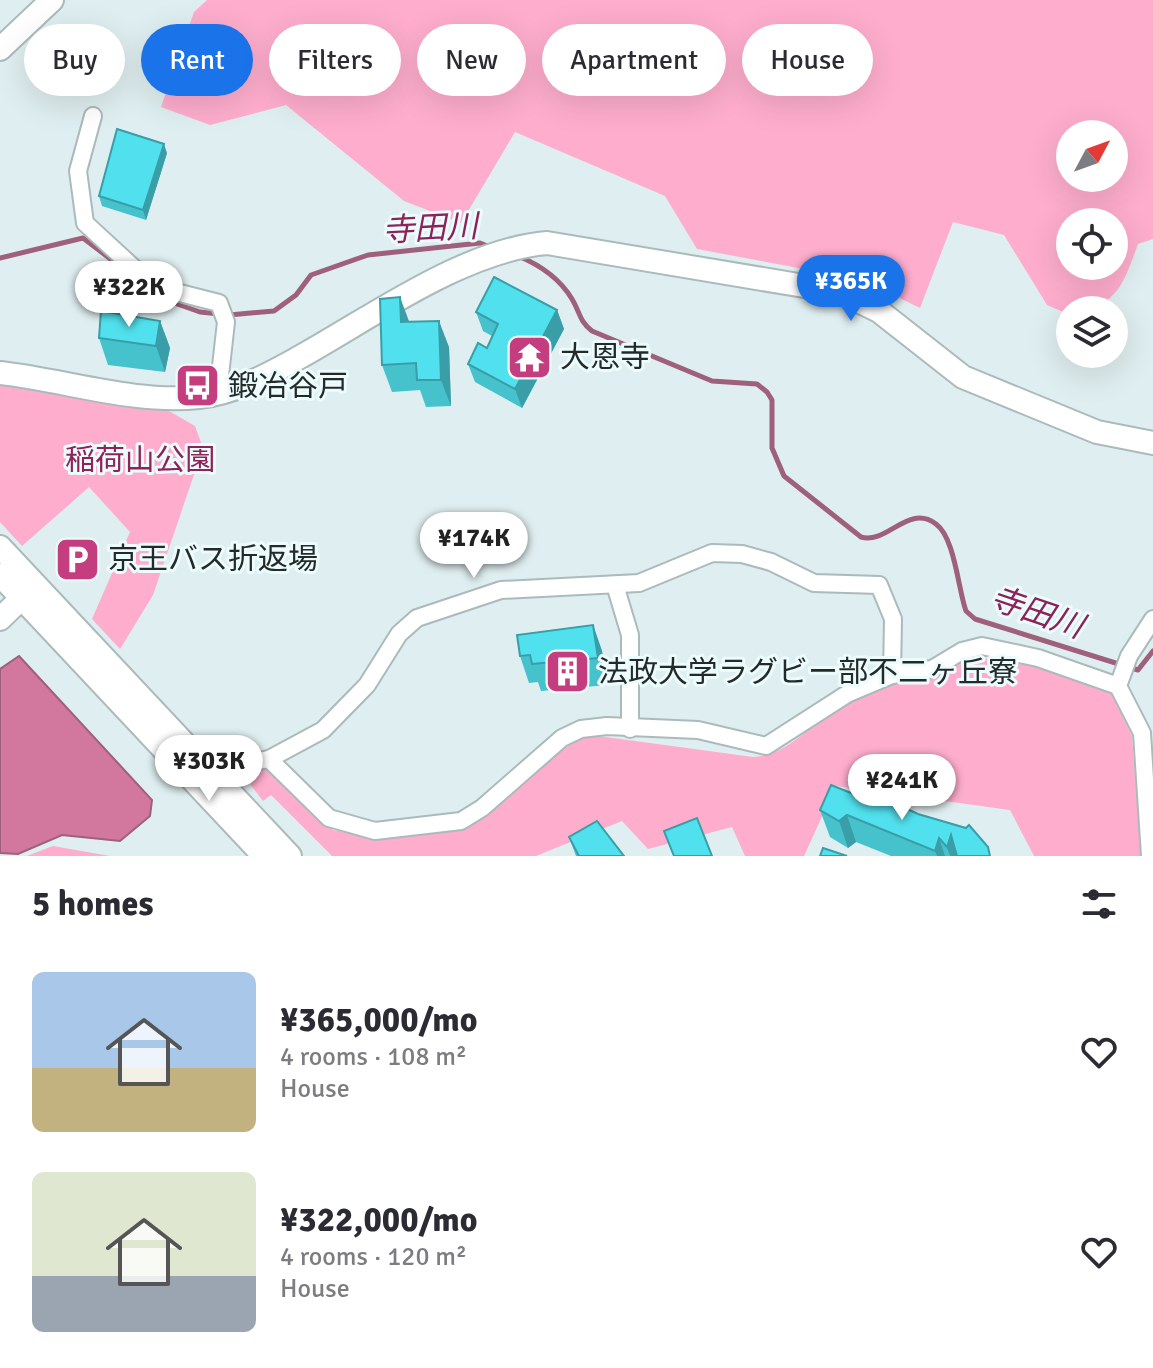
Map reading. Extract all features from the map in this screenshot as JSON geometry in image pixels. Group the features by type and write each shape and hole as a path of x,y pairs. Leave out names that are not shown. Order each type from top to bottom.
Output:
{"street":[{"path":"0,49 52,0"},
{"path":"93,116 78,171 85,223 135,269 172,291 219,303 226,322 218,393"},
{"path":"0,373 173,398 218,393 258,380 487,255 514,247 568,245 840,292 879,311 943,364 974,382 1097,432 1153,443"},
{"path":"0,547 29,591 213,788 290,856"},
{"path":"213,788 248,763 269,759 323,730 367,685 399,634 417,618 501,590 639,583 712,553 742,554 771,562 814,583 879,585 893,619 892,675"},
{"path":"0,575 29,591"},
{"path":"615,585 630,635 630,729"},
{"path":"0,619 29,591"},
{"path":"1150,856 1142,733 1119,681 1129,656 1153,619"},
{"path":"269,759 329,818 375,831 461,821 482,808 562,738 581,729 607,726 698,730 766,746 847,694 892,675 932,669 962,651 982,646 1119,681"},
{"path":"213,788 264,856"}],"green space":[{"path":"207,0 1153,0 1153,239 1138,244 1128,270 1128,208 1056,208 1056,280 1124,280 1111,296 1056,296 1056,309 1047,305 1004,235 953,222 920,308 863,280 697,249 665,196 515,132 461,223 404,201 286,105 210,125 161,107 165,96 253,96 253,24 190,24 194,12"},
{"name":"稲荷山公園","path":"0,384 162,407 195,426 203,448 153,595 120,649 92,619 130,532 89,487 22,546 0,522"},
{"path":"969,656 1041,665 1109,688 1132,736 1141,856 1034,856 1010,810 836,786 804,856 745,856 732,827 648,849 622,821 536,856 332,856 271,795 263,801 250,784 249,770 266,769 314,817 333,830 376,838 468,825 545,761 581,738 598,736 753,757 766,755 789,745 831,711 857,696"},
{"path":"53,846 110,856 27,856"}],"shaded area":[{"path":"19,656 152,800 150,816 120,841 62,835 18,854 0,853 0,669"}],"building":[{"path":"117,129 164,144 143,210 99,196"},
{"path":"494,277 557,310 515,389 468,364 478,343 487,348 498,324 476,312"},
{"path":"400,297 401,322 439,321 441,380 417,380 416,363 382,365 380,299"},
{"path":"101,311 160,321 156,346 99,338"},
{"path":"593,625 598,658 532,664 530,655 520,656 517,635"},
{"path":"831,785 861,797 864,789 918,814 966,828 969,825 988,847 990,856 957,856 951,835 947,847 939,838 935,851 847,815 839,821 820,810"},
{"path":"697,818 712,856 674,856 664,831"},
{"path":"597,821 624,856 579,856 569,837"},
{"path":"823,848 847,856 820,856"}],"waterway":[{"name":"寺田川","path":"0,258 83,238 163,299 200,312 229,315 274,311 296,295 311,275 368,255 480,243 490,247"},
{"name":"寺田川","path":"518,256 542,268 562,285 592,331 712,381 757,384 767,392 772,400 772,448 784,476 861,537 880,535 916,518 936,524 948,540 966,611 975,619 1138,670 1153,651"}],"place":[{"name":"大恩寺","path":"529,357"},
{"name":"鍛冶谷戸","path":"197,386"},
{"name":"京王バス折返場","path":"77,559"},
{"name":"法政大学ラグビー部不二ヶ丘寮","path":"567,672"}]}
